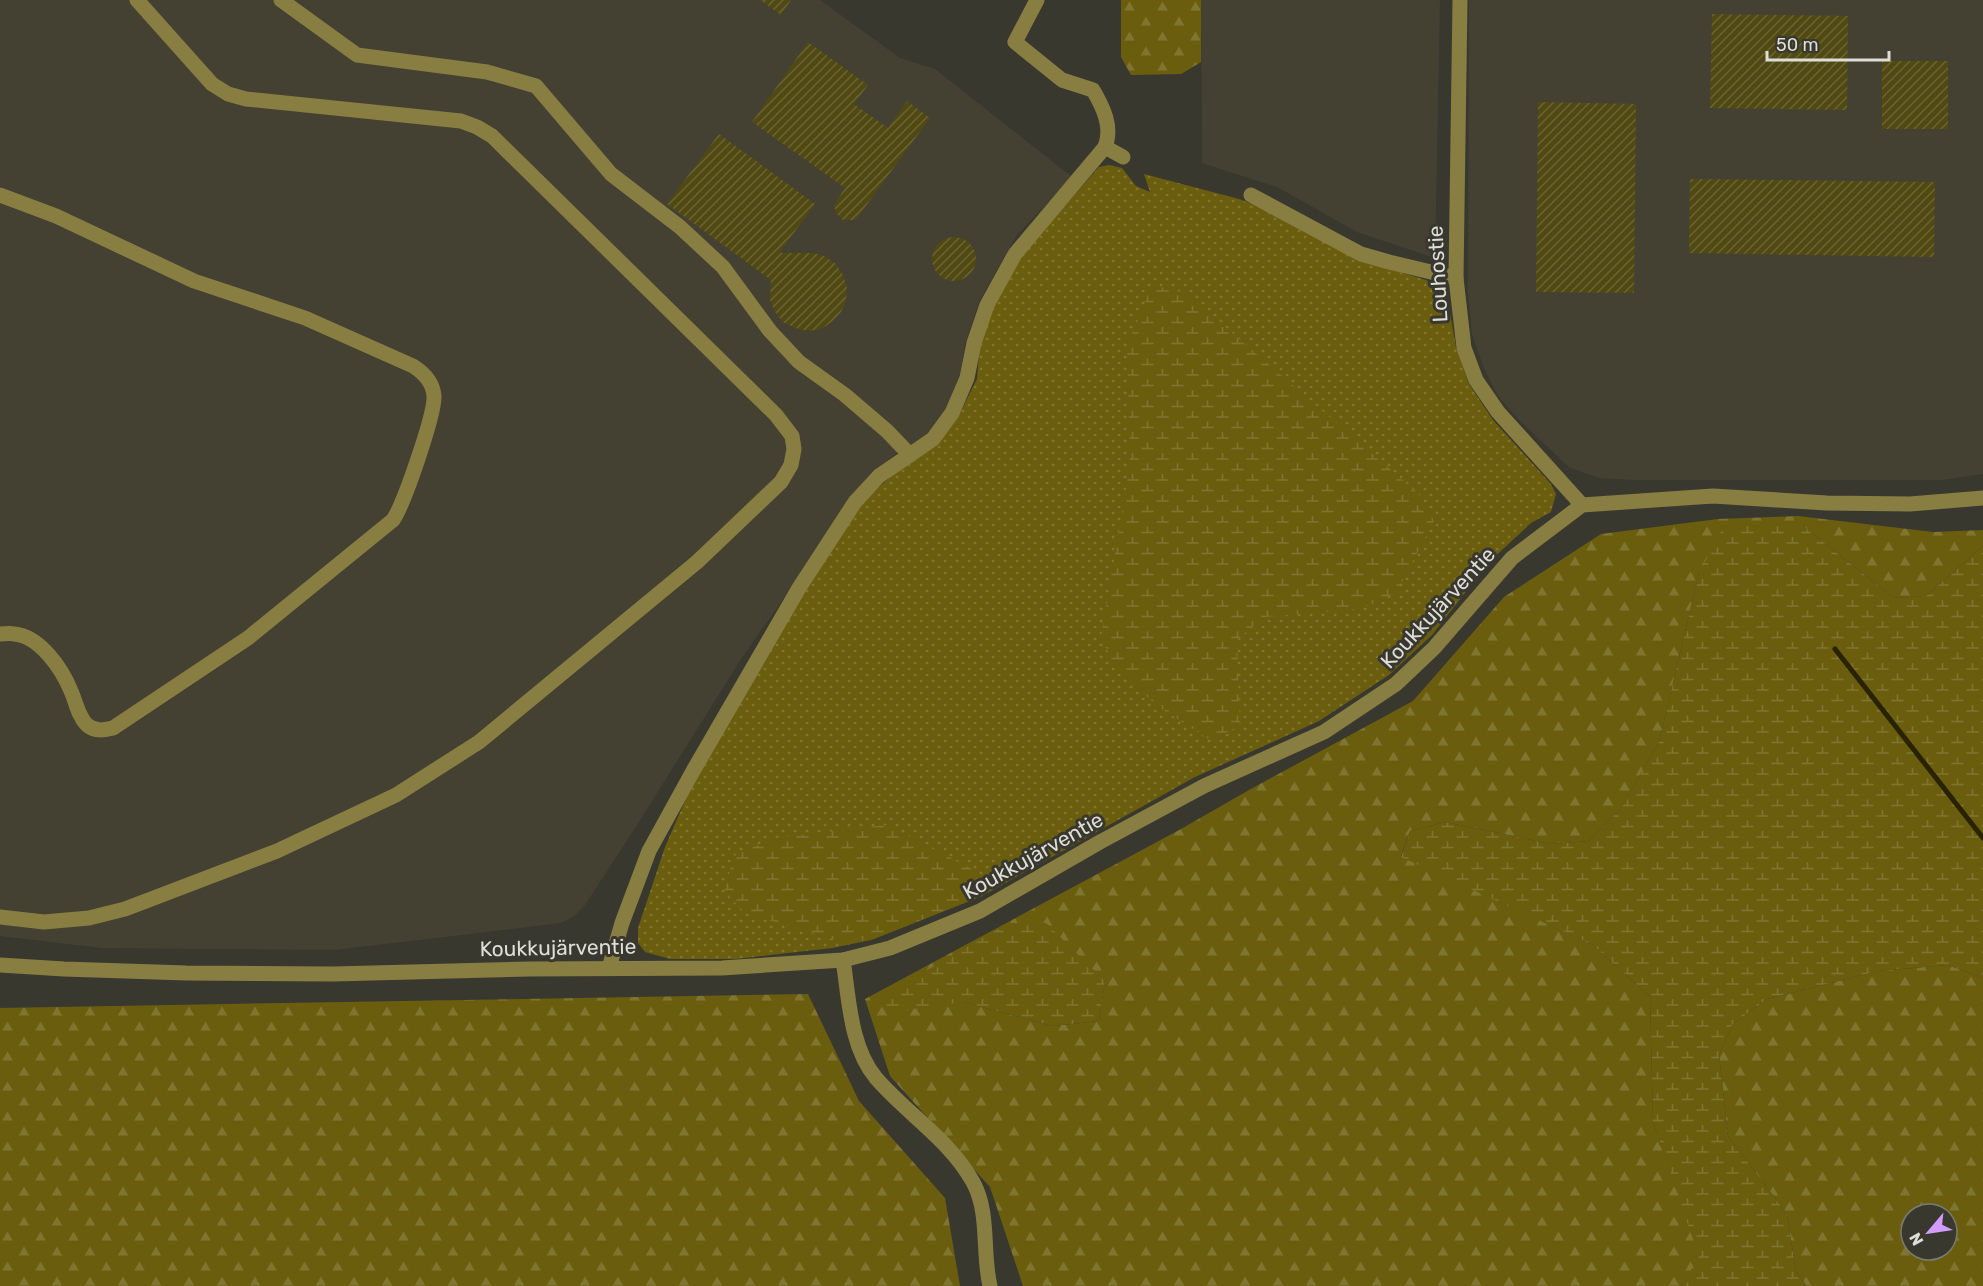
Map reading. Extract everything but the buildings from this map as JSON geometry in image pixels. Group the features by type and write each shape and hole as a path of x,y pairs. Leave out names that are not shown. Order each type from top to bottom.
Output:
{"street":[{"path":"0,916 44,922 89,918 125,909 277,851 396,795 479,742 697,562 781,482 791,465 794,449 792,436 776,416 492,136 461,121 246,99 228,94 212,84 137,0"},
{"path":"281,0 357,56 488,72 536,86 611,174 680,227 723,267 770,331 799,363 845,395 887,431 910,455"},
{"path":"609,968 622,923 649,851 799,588 855,502 879,476 933,439 952,413 967,378 974,343 987,305 1015,254 1105,147 1109,137 1104,108 1093,90 1062,80 1015,42 1037,0"},
{"name":"Louhostie","path":"1460,0 1456,278 1464,348 1476,380 1498,412 1582,505"},
{"path":"1105,147 1123,157"},
{"path":"0,195 56,216 194,281 305,318 413,366 430,382 434,396 404,500 393,520 248,638 113,728 100,731 88,725 81,716 71,690 57,666 35,642 15,633 0,634"},
{"path":"1251,195 1361,254 1456,278"},
{"path":"1582,505 1713,496 1910,504 1983,498"},
{"name":"Koukkujärventie","path":"0,965 174,973 333,974 722,968 843,960 890,948 980,911 1204,786 1324,732 1396,684 1434,648 1512,558 1582,505"},
{"path":"843,960 858,1045 875,1077 952,1152 974,1183 982,1209 986,1269 990,1286"}],"shaded area":[{"path":"0,0 820,0 900,58 935,69 1072,177 1017,235 979,302 965,344 961,371 946,410 930,435 898,452 872,474 743,656 585,905 574,916 561,923 334,950 102,948 0,936"},
{"path":"1201,0 1440,0 1435,258 1357,232 1277,187 1202,163"},
{"path":"1469,0 1983,0 1983,474 1942,480 1636,480 1600,478 1570,468 1521,422 1498,396 1483,366 1472,334 1468,292"}],"green space":[{"path":"1121,0 1201,0 1201,62 1181,74 1131,75 1121,57"},
{"path":"1109,165 1122,168 1136,186 1150,192 1144,174 1239,199 1269,210 1390,269 1426,280 1440,290 1448,302 1456,347 1469,384 1493,420 1551,484 1556,494 1551,512 1531,523 1489,562 1432,635 1389,675 1319,721 1195,777 982,896 871,940 832,948 736,959 670,959 645,952 638,943 638,928 665,847 698,771 805,590 861,503 958,417 977,379 980,342 995,302 1022,255 1099,167"},
{"path":"1152,285 1186,293 1421,496 1434,521 1396,593 1360,609 1264,617 1237,640 1240,726 1210,740 1159,707 1116,670 1101,637 1130,465 1127,346"},
{"path":"1798,516 1933,532 1983,530 1983,546 1926,596 1894,598 1803,526 1699,573 1659,742 1621,808 1589,841 1551,844 1445,822 1410,831 1401,856 1593,945 1650,997 1653,1122 1700,1257 1681,1286 1023,1286 990,1187 890,1076 865,999 1413,701 1504,597 1601,534 1718,519","holes":["1105,981 1099,1021 1053,1026 963,1002"]},
{"path":"1724,526 1803,526 1894,598 1926,596 1983,546 1983,978 1948,965 1878,971 1767,999 1732,1025 1719,1055 1728,1136 1787,1214 1796,1272 1807,1286 1681,1286 1699,1257 1653,1122 1650,997 1593,945 1401,857 1410,831 1445,822 1551,844 1589,841 1621,808 1659,742 1699,573"},
{"path":"887,825 976,871 982,896 871,940 838,941 745,913 724,891 734,856 774,838"},
{"path":"1009,923 1046,923 1105,981 1099,1021 1053,1026 963,1002 891,1012 873,1001"},
{"path":"1948,965 1983,978 1983,1286 1807,1286 1796,1272 1787,1214 1728,1136 1719,1055 1732,1025 1767,999 1878,971"},
{"path":"808,994 859,1101 945,1198 960,1286 0,1286 0,1008"}],"waterway":[{"path":"1835,649 1983,838"}]}
